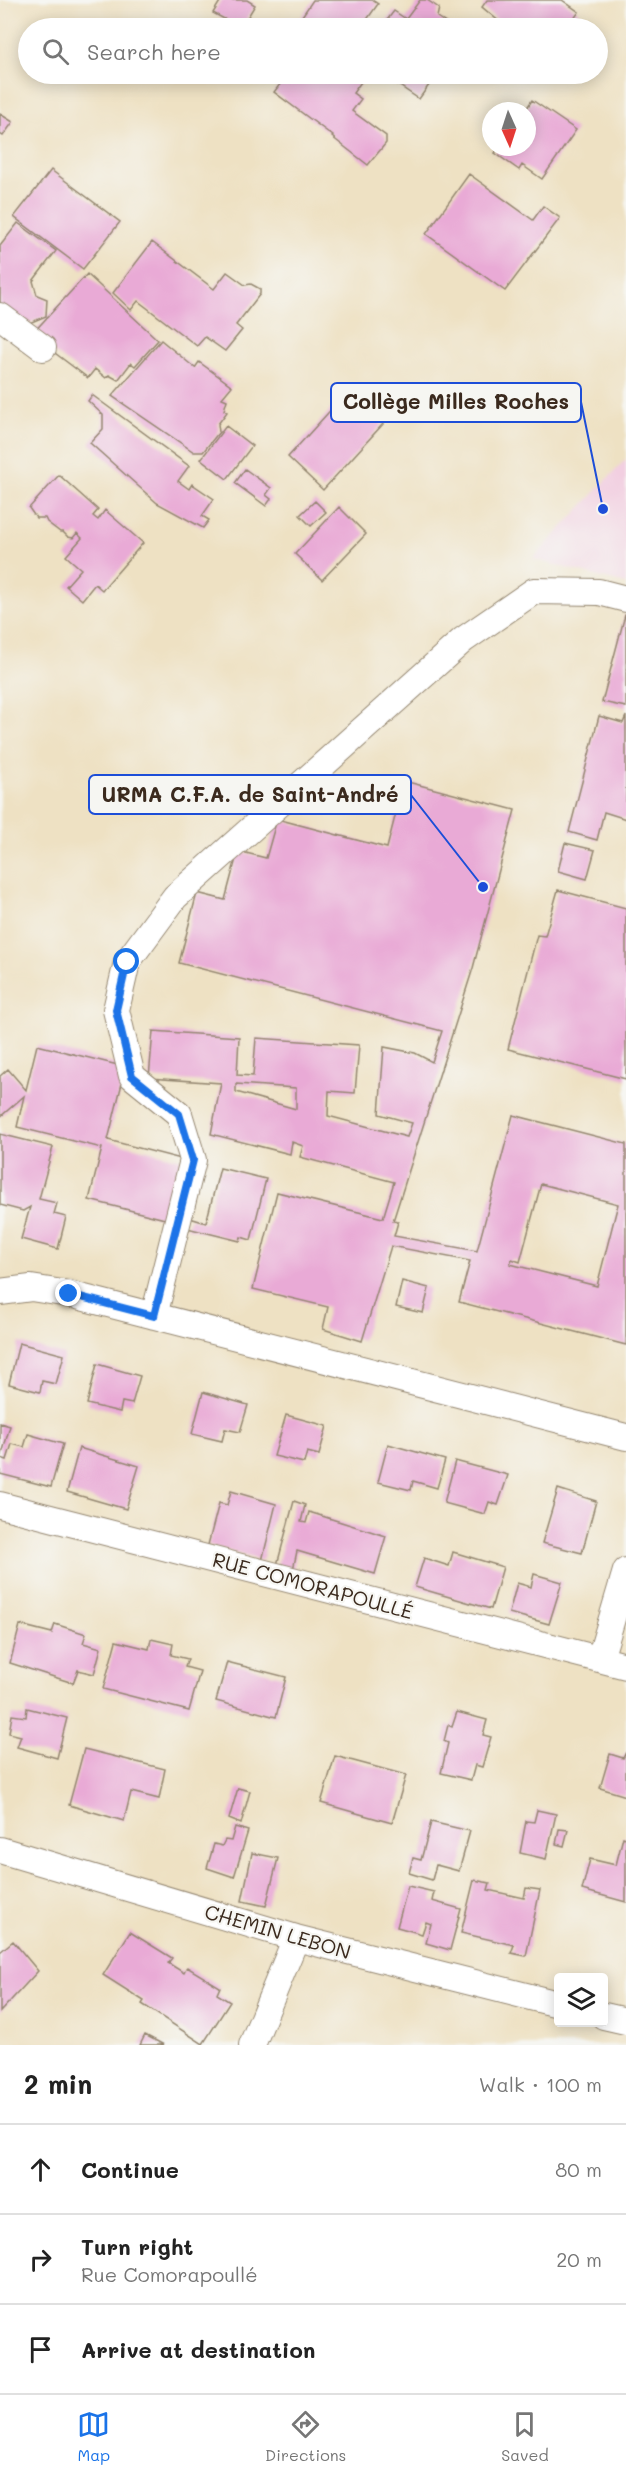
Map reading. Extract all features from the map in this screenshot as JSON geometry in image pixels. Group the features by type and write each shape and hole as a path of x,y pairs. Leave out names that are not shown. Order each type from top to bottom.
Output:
{"street":[{"path":"0,316 43,348"},
{"path":"154,1316 193,1160 179,1114 132,1076 116,1010 127,962 175,897 463,640 534,591 599,592 626,599"},
{"path":"0,1292 31,1288 69,1294 626,1437"},
{"name":"RUE COMORAPOULLÉ","path":"0,1505 626,1666"},
{"path":"600,1659 626,1571"},
{"name":"CHEMIN LEBON","path":"0,1850 296,1938 554,2003"},
{"path":"252,2045 296,1938"},
{"path":"608,2017 626,2021"}],"shaded area":[{"path":"626,459 626,584 533,559"}],"building":[{"path":"221,0 247,0 255,5 247,18 222,18 213,13"},
{"path":"313,0 372,0 378,4 368,18 301,18"},
{"path":"420,0 427,0 439,8 438,18 407,18"},
{"path":"487,0 562,0 579,12 574,18 495,18 482,7"},
{"path":"394,11 404,18 389,18"},
{"path":"280,84 360,84 353,93 361,99 352,111 386,136 386,143 368,165 274,92"},
{"path":"397,84 430,84 419,99"},
{"path":"536,103 576,130 542,179 522,165 519,170 499,156 536,156"},
{"path":"0,114 13,122 3,136 0,134"},
{"path":"51,170 120,222 83,269 14,217"},
{"path":"469,174 533,220 543,206 560,218 505,291 426,234"},
{"path":"18,223 56,251 33,281 37,295 47,299 46,316 27,324 0,309 0,246"},
{"path":"152,242 214,289 227,272 245,285 251,284 260,289 260,294 236,325 242,330 225,351 205,337 197,346 138,301 131,310 113,293"},
{"path":"87,274 158,340 135,366 131,363 118,380 109,375 106,378 95,369 88,378 31,335"},
{"path":"161,340 195,368 199,362 232,386 222,398 227,400 224,410 227,412 218,424 219,432 203,452 194,452 112,396"},
{"path":"347,392 383,424 323,490 288,457"},
{"path":"92,395 189,466 178,481 189,489 192,484 214,499 202,516 209,520 203,528 157,503 90,443 103,429 103,415 88,401"},
{"path":"226,426 252,446 227,479 201,459"},
{"path":"245,469 271,488 266,495 271,499 266,506 235,483"},
{"path":"59,475 98,510 93,516 98,520 105,510 143,543 102,590 95,584 82,600 66,586 81,569 66,556 82,538 77,533 73,538 68,537 47,522 45,518 36,518 29,508"},
{"path":"315,501 326,512 311,526 300,515"},
{"path":"339,507 366,534 322,580 295,554"},
{"path":"626,615 626,707 602,702"},
{"path":"599,716 623,723 626,716 626,819 604,812 597,840 569,832"},
{"path":"404,781 515,810 473,968 393,1221 398,1222 394,1236 477,1251 513,1115 626,1144 626,1345 459,1302 470,1261 391,1246 362,1341 323,1329 328,1307 253,1289 277,1192 383,1218 394,1182 300,1157 303,1146 292,1142 290,1154 211,1134 221,1083 149,1078 153,1031 239,1037 237,1075 253,1076 256,1038 359,1045 355,1093 329,1091 328,1116 407,1137 412,1123 379,1114 384,1047 415,1053 432,1062 442,1031 179,963 197,893 225,900 238,851 266,858 277,819 387,848","holes":["236,1084 296,1088 296,1109 236,1092","541,1184 618,1204 597,1286 510,1264 512,1259 520,1262"]},
{"path":"565,843 595,850 587,879 558,871"},
{"path":"558,890 626,908 626,1079 508,1049 537,935 545,936"},
{"path":"37,1045 126,1067 108,1140 185,1160 169,1220 89,1200 102,1148 17,1127 24,1096 0,1117 0,1076 8,1069 26,1090"},
{"path":"0,1134 53,1147 39,1199 57,1203 54,1214 66,1217 58,1249 21,1239 30,1207 23,1211 0,1205"},
{"path":"220,1168 266,1179 251,1240 241,1237 240,1241 187,1228 190,1218 206,1223"},
{"path":"402,1281 429,1288 423,1313 396,1307"},
{"path":"19,1343 64,1355 56,1384 42,1381 40,1392 9,1384"},
{"path":"97,1364 140,1376 132,1404 122,1402 120,1412 87,1404"},
{"path":"203,1392 248,1405 240,1432 225,1429 222,1441 192,1434"},
{"path":"286,1415 327,1426 319,1455 307,1452 304,1463 274,1456"},
{"path":"0,1423 10,1426 1,1458 7,1460 12,1444 24,1447 28,1434 63,1444 51,1487 0,1474"},
{"path":"388,1444 445,1460 437,1488 413,1481 411,1490 378,1482"},
{"path":"79,1448 139,1466 126,1509 67,1492"},
{"path":"455,1461 508,1475 498,1505 489,1502 485,1514 444,1503"},
{"path":"558,1489 596,1501 582,1553 542,1543"},
{"path":"231,1491 276,1504 262,1561 208,1545 219,1503 227,1505"},
{"path":"294,1501 305,1505 301,1522 306,1523 309,1512 386,1536 375,1574 297,1551 293,1570 277,1565"},
{"path":"453,1552 503,1567 491,1609 415,1587 424,1558 449,1566"},
{"path":"534,1574 562,1582 549,1624 509,1613 517,1583 531,1587"},
{"path":"55,1624 86,1634 83,1643 101,1648 94,1674 78,1670 73,1683 10,1663 20,1625 52,1633"},
{"path":"151,1639 173,1644 171,1655 188,1659 185,1667 200,1671 189,1711 103,1689 116,1641 149,1649"},
{"path":"227,1662 286,1677 276,1717 216,1701"},
{"path":"27,1708 67,1718 57,1758 17,1747 21,1736 9,1733 12,1715 26,1717"},
{"path":"457,1712 487,1720 483,1735 491,1737 482,1767 475,1765 471,1780 441,1773 448,1743 444,1741 448,1725 452,1727"},
{"path":"84,1749 165,1769 159,1799 131,1792 124,1821 69,1805"},
{"path":"626,1752 626,1796 600,1788 610,1754 623,1758"},
{"path":"335,1756 406,1775 392,1823 321,1803"},
{"path":"238,1788 250,1791 241,1824 229,1819"},
{"path":"537,1810 556,1814 546,1859 520,1853 526,1821 534,1822"},
{"path":"431,1822 470,1831 459,1871 436,1865 432,1880 409,1873 413,1858 421,1860"},
{"path":"235,1827 248,1831 234,1877 207,1868 214,1844 222,1846 225,1840 231,1841"},
{"path":"559,1829 568,1830 564,1846 556,1844"},
{"path":"623,1837 626,1838 626,1902 582,1890 590,1859 616,1865"},
{"path":"252,1853 278,1858 266,1906 242,1901"},
{"path":"474,1880 490,1883 488,1890 524,1898 526,1888 540,1890 526,1956 511,1953 514,1945 461,1933"},
{"path":"408,1886 434,1892 432,1901 461,1909 450,1950 426,1943 431,1924 426,1922 422,1934 397,1927"},
{"path":"130,1932 172,1958 168,1963 184,1973 187,1967 220,1987 217,1994 230,2002 203,2044 142,2004 144,2001 103,1975"},
{"path":"13,1941 38,1971 0,2012 0,1952"},
{"path":"145,2035 164,2045 140,2045"}],"place":[{"name":"Collège Milles Roches","path":"603,509"},
{"name":"URMA C.F.A. de Saint-André","path":"483,887"}],"route":[{"path":"69,1294 154,1316 193,1160 179,1114 132,1076 116,1010 127,962"}]}
